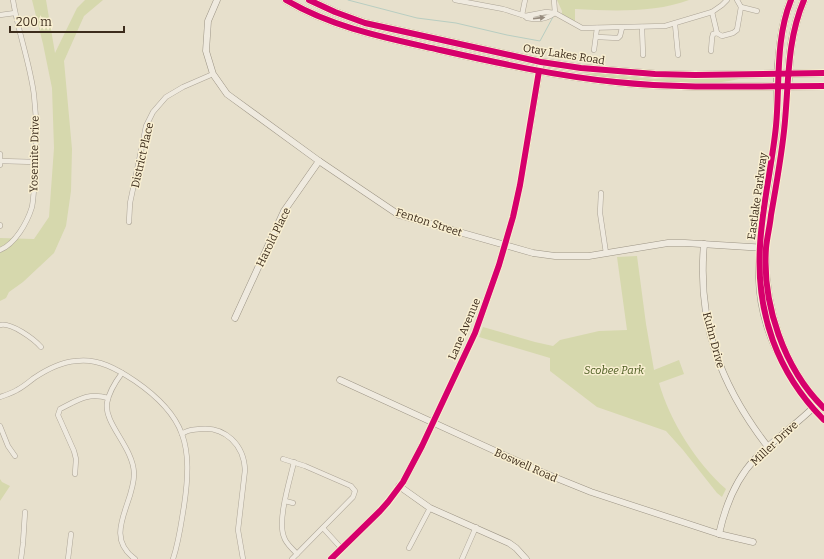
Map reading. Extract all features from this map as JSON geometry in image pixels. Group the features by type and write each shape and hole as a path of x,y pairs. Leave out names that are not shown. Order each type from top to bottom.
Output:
{"main road":[{"name":"Otay Lakes Road","path":"286,0 297,7 327,20 360,32 539,71 595,80 653,84 824,86"},
{"name":"Otay Lakes Road","path":"309,0 335,12 366,23 541,62 595,69 655,74 695,75 824,73"},
{"name":"Eastlake Parkway","path":"777,85 781,42 786,12 791,0"},
{"name":"Eastlake Parkway","path":"788,86 790,50 794,27 802,1"}],"street":[{"name":"Yosemite Drive","path":"0,250 15,239 31,208 36,162 37,130 34,95 13,0"},
{"name":"Fenton Street","path":"217,0 210,15 206,32 206,51 213,74 227,94 319,161 400,215 505,246 533,253 555,256 589,256 668,243 763,248"},
{"path":"455,0 503,9 523,15 546,12 555,13 582,28 665,26 712,12 727,0"},
{"path":"523,15 525,0"},
{"path":"554,0 555,13"},
{"path":"712,12 718,33 722,36 737,30 741,7 737,0"},
{"path":"741,7 757,11"},
{"path":"0,15 15,13"},
{"path":"675,24 678,55"},
{"path":"642,27 643,55"},
{"path":"594,50 594,42 597,37 597,28"},
{"path":"597,37 618,38 622,28"},
{"path":"712,51 713,34 718,33"},
{"name":"Lane Avenue","path":"331,559 388,502 399,486 422,446 477,327 499,265 513,217 541,62"},
{"name":"District Place","path":"129,222 130,204 146,126 153,112 166,97 182,87 213,74"},
{"name":"Eastlake Parkway","path":"777,85 777,116 759,280 760,292 769,333 778,353 787,371 812,408 824,420"},
{"name":"Eastlake Parkway","path":"788,86 783,144 763,248 768,292 780,338 791,364 802,382 824,408"},
{"path":"0,154 0,165"},
{"path":"0,161 36,162"},
{"name":"Harold Place","path":"235,318 284,211 319,161"},
{"path":"601,193 600,213 606,253"},
{"name":"Kuhn Drive","path":"704,244 702,257 703,294 714,351 731,392 751,425 768,447"},
{"path":"0,325 7,325 30,337 42,347"},
{"path":"0,397 18,390 35,377 53,367 69,362 85,360 112,367 151,392 163,403 174,417 182,434 188,459 179,541 173,559"},
{"path":"122,373 108,398 107,405 108,415 128,451 133,466 134,477 132,488 120,530 124,547 135,559"},
{"name":"Boswell Road","path":"340,380 539,471 591,492 719,534 753,542"},
{"path":"75,474 76,459 74,451 58,412 60,409 86,396 108,398"},
{"name":"Miller Drive","path":"719,534 724,511 734,488 750,465 818,402"},
{"path":"0,426 8,446 15,456"},
{"path":"182,434 186,430 205,428 216,430 231,438 241,450 245,470 238,530 243,559"},
{"path":"283,459 294,462 351,486 354,488 355,493 351,499 292,559"},
{"path":"294,462 285,501 282,531 286,542 297,554"},
{"path":"399,486 430,508 476,527 509,543 524,558"},
{"path":"285,501 293,503"},
{"path":"409,548 430,508"},
{"path":"21,559 25,512"},
{"path":"462,559 476,527"},
{"path":"323,528 342,549"},
{"path":"68,559 71,534"}],"green space":[{"path":"32,0 46,0 55,53 77,8 85,0 103,0 84,16 64,61 72,149 71,191 66,226 54,253 23,282 9,292 6,298 0,301 0,238 34,239 49,217 54,148 52,88"},
{"path":"557,0 689,0 647,9 575,9 575,22 562,15 562,11"},
{"path":"593,73 655,79 739,79 732,81 695,83 582,75"},
{"name":"Scobee Park","path":"637,256 654,370 679,360 684,374 659,383 670,412 685,440 704,467 726,489 722,497 717,493 666,431 597,407 550,371 550,358 479,337 483,327 553,346 560,340 599,331 627,330 617,257"},
{"path":"0,479 2,482 10,486 0,501"}],"waterway":[{"path":"348,0 417,18 456,23 540,41 553,17"}],"cycle path":[{"path":"286,0 322,18 361,31 420,46 549,73 616,82 667,86 824,86"},
{"path":"309,0 335,12 365,23 541,62 581,68 655,74 695,75 824,73"},
{"path":"791,0 782,31 780,46 776,126 763,216 760,246 760,271 766,318 782,362 808,402 824,420"},
{"path":"804,0 798,16 791,48 784,131 766,244 766,269 772,313 778,334 787,355 798,374 810,392 824,408"},
{"path":"331,559 380,511 403,482 422,446 475,333 499,265 513,217 520,185 539,71"}]}
